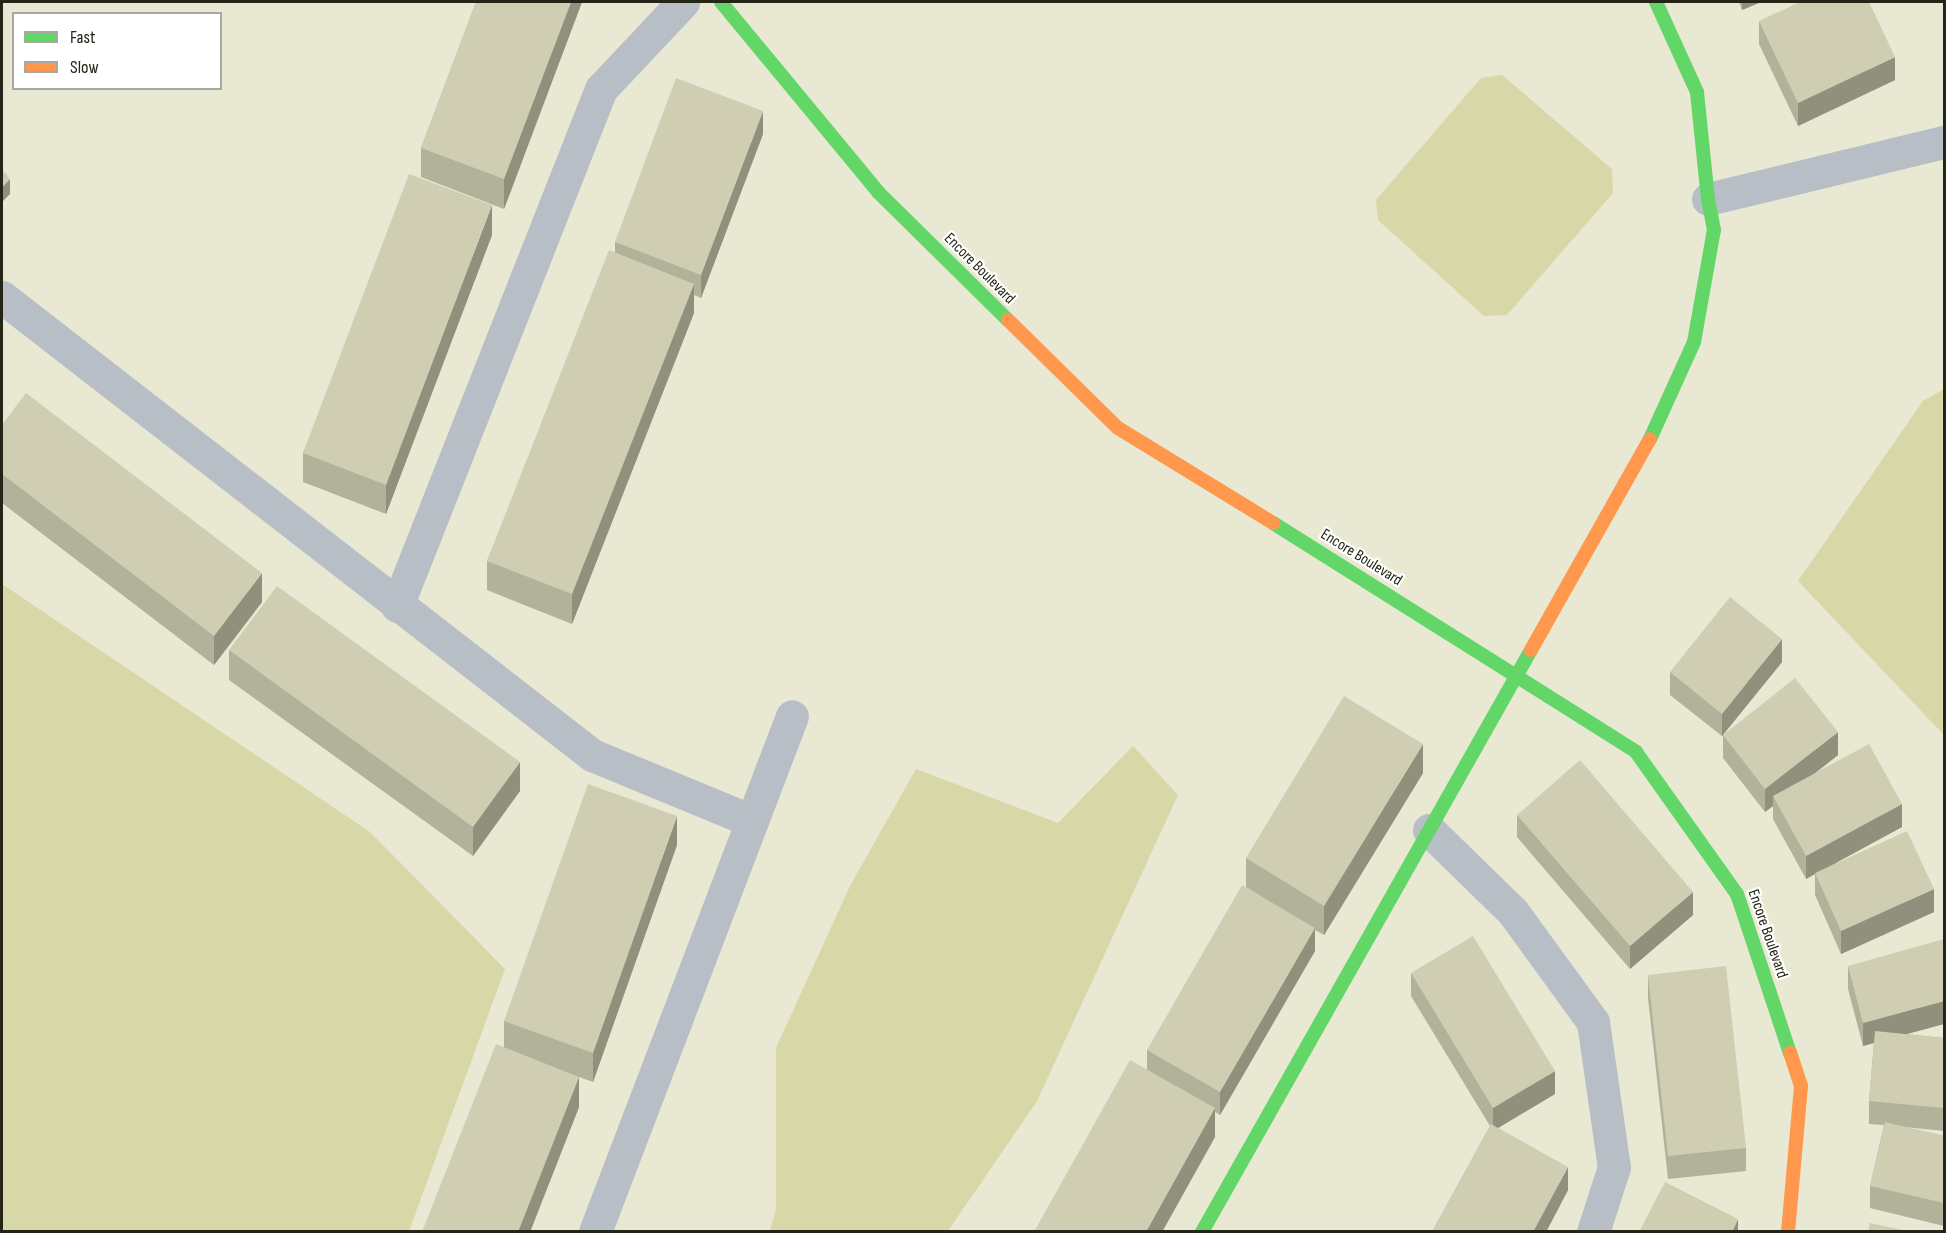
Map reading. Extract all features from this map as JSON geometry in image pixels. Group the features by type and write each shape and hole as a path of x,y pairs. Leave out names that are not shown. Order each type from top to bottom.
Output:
{"street":[{"path":"397,606 601,89 683,2"},
{"name":"Encore Boulevard","path":"721,2 878,192 1118,428 1517,675 1636,752 1737,894 1801,1086 1788,1232"},
{"path":"1202,1232 1649,442 1694,342 1714,230 1708,199 1697,92 1656,2"},
{"path":"1708,199 1944,142"},
{"path":"2,297 397,606 592,755 752,820"},
{"path":"595,1232 792,716"},
{"path":"1429,830 1513,912 1593,1022 1614,1167 1593,1232"}],"green space":[{"path":"1502,75 1612,169 1613,193 1507,315 1484,316 1378,220 1376,200 1481,78"},
{"path":"1944,389 1944,735 1798,581 1923,401"},
{"path":"2,584 370,832 505,969 409,1231 2,1231"},
{"path":"1133,746 1178,795 1037,1101 948,1231 770,1231 776,1209 776,1048 850,886 916,769 1058,823"}],"building":[{"path":"476,2 571,2 504,179 421,148"},
{"path":"1800,2 1869,2 1895,57 1798,103 1759,21"},
{"path":"676,78 763,111 701,275 615,242"},
{"path":"2,169 10,179 2,187"},
{"path":"409,174 492,205 386,485 303,453"},
{"path":"609,250 694,284 572,594 487,561"},
{"path":"26,393 262,573 214,636 2,474 2,425"},
{"path":"277,586 520,762 473,827 229,650"},
{"path":"1730,597 1782,639 1722,714 1670,672"},
{"path":"1795,678 1838,732 1765,789 1723,735"},
{"path":"1344,696 1423,744 1324,906 1246,858"},
{"path":"1869,744 1902,804 1806,856 1773,796"},
{"path":"1580,760 1693,892 1630,946 1517,815"},
{"path":"588,784 677,816 593,1053 504,1021"},
{"path":"1907,831 1934,889 1841,931 1815,873"},
{"path":"1242,885 1315,928 1220,1092 1147,1050"},
{"path":"1473,936 1555,1071 1493,1108 1411,973"},
{"path":"1944,939 1944,1001 1863,1023 1848,966"},
{"path":"1726,966 1746,1148 1668,1156 1648,975"},
{"path":"1875,1031 1944,1038 1944,1108 1869,1101"},
{"path":"496,1044 579,1077 518,1232 422,1232"},
{"path":"1130,1060 1215,1108 1146,1232 1034,1232"},
{"path":"1885,1122 1944,1136 1944,1203 1870,1186"},
{"path":"1491,1124 1568,1167 1533,1232 1432,1232"},
{"path":"1665,1182 1738,1219 1732,1232 1639,1232"},
{"path":"1870,1223 1912,1232 1868,1232"}],"traffic: fast":[{"path":"721,2 878,192 1008,320"},
{"path":"1650,439 1694,342 1714,230 1708,199 1697,92 1656,2"},
{"path":"1273,523 1636,752 1737,894 1790,1053"},
{"path":"1202,1232 1531,650"}],"traffic: slow":[{"path":"1008,320 1118,428 1273,523"},
{"path":"1531,650 1650,439"},
{"path":"1788,1232 1801,1086 1790,1053"}]}
